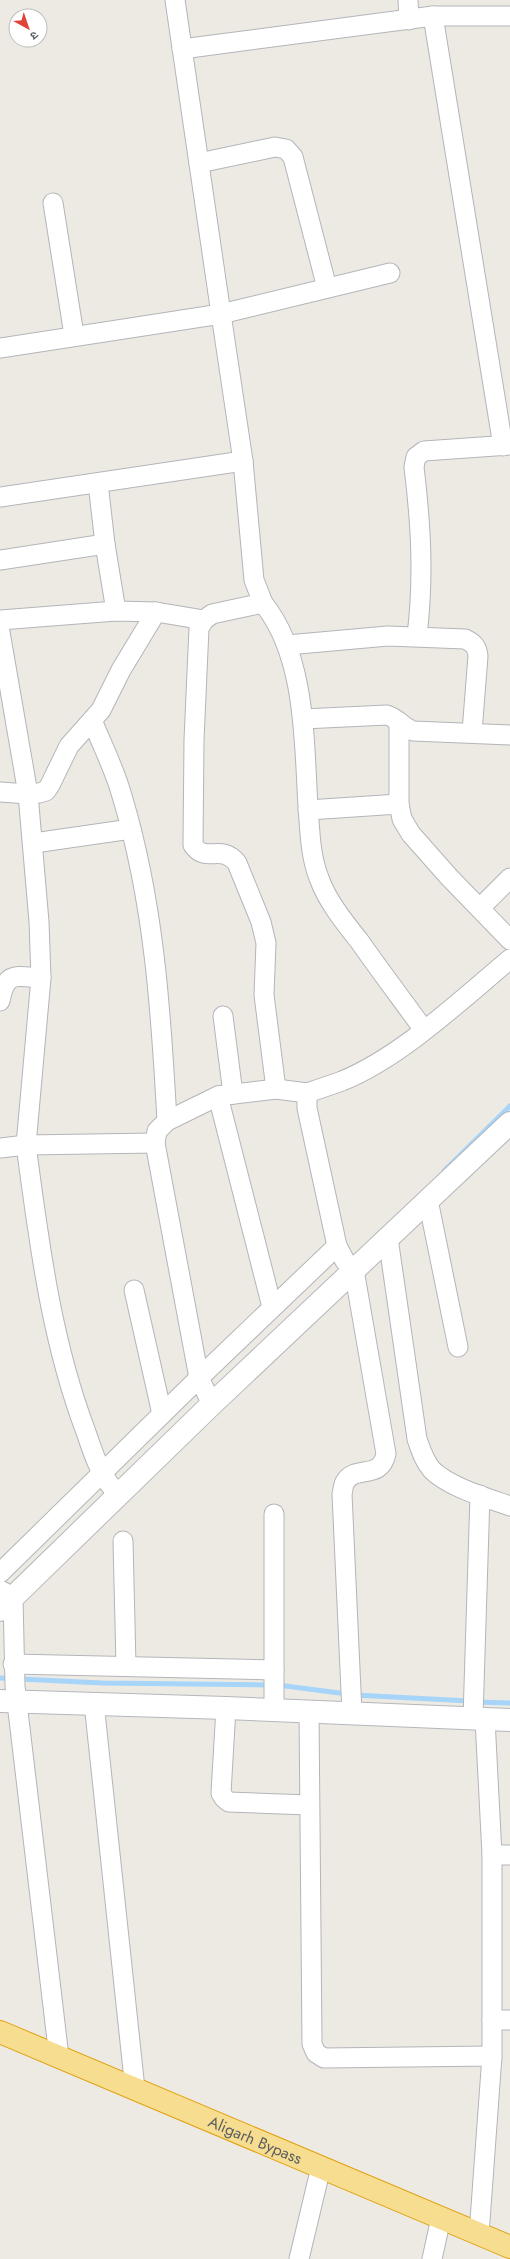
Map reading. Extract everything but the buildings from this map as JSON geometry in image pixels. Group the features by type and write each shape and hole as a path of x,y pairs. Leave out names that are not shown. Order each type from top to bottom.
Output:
{"highway":[{"name":"Aligarh Bypass","path":"0,2032 510,2247"}],"street":[{"path":"175,0 220,314 243,461 254,580 262,603 274,618 286,645 302,719 310,844 319,879 339,915 424,1030"},
{"path":"408,0 409,20"},
{"path":"182,49 433,16 510,16"},
{"path":"417,636 422,596 422,553 414,466 416,457 424,451 507,445 433,16"},
{"path":"199,163 275,147 286,149 293,157 328,288"},
{"path":"53,203 74,335"},
{"path":"0,348 74,335 220,314 390,272"},
{"path":"0,497 243,461"},
{"path":"98,482 105,544 116,611"},
{"path":"0,560 105,544"},
{"path":"262,603 212,614 204,620 199,628 194,740 193,844 198,851 204,854 223,853 232,856 237,863 261,922 266,943 264,995 276,1088"},
{"path":"0,620 116,611 156,612 204,620"},
{"path":"0,792 28,794 46,791 69,746 104,704 121,670 156,612"},
{"path":"0,632 28,794 34,843 41,978 26,1145 40,1247 57,1335 77,1408 110,1485"},
{"path":"286,645 344,639 417,636 465,639 473,643 477,649 472,732"},
{"path":"302,719 387,714 394,717 413,731 510,734"},
{"path":"92,720 122,794 144,880 154,946 167,1121"},
{"path":"400,722 399,804 402,819 411,834 448,877 510,940"},
{"path":"308,810 399,804"},
{"path":"34,843 131,829"},
{"path":"480,908 510,878"},
{"path":"212,1404 199,1378 155,1143 157,1130 167,1121 226,1095 276,1088 307,1093 343,1080 385,1057 424,1030 510,959"},
{"path":"0,1001 3,987 7,980 14,976 41,978"},
{"path":"223,1016 226,1095 272,1307"},
{"path":"307,1093 307,1108 344,1257 386,1454 384,1463 376,1470 355,1474 345,1482 342,1494 352,1701"},
{"path":"59,2057 12,1685 5,1598 110,1485 162,1414 272,1307 344,1257 388,1238 510,1123"},
{"path":"0,1148 26,1145 155,1143"},
{"path":"428,1200 458,1347"},
{"path":"388,1238 417,1439 423,1456 432,1469 442,1478 480,1495 510,1506"},
{"path":"0,1573 212,1404 344,1257"},
{"path":"134,1290 162,1414"},
{"path":"479,2234 492,2056 501,2020 501,1855 477,1711 480,1495"},
{"path":"274,1514 274,1690"},
{"path":"123,1541 126,1666"},
{"path":"12,1685 126,1666 274,1690 309,1712 352,1701 477,1711 510,1720"},
{"path":"12,1685 94,1703 226,1708 274,1690"},
{"path":"94,1703 135,2089"},
{"path":"226,1708 221,1793 224,1798 229,1802 309,1805"},
{"path":"309,1712 312,2044 316,2053 324,2058 492,2056"},
{"path":"299,2259 321,2167"},
{"path":"432,2259 441,2218"}],"waterway":[{"path":"444,1171 510,1106"},
{"path":"0,1678 102,1683 270,1685"},
{"path":"278,1685 347,1694"},
{"path":"355,1695 469,1701"},
{"path":"477,1702 510,1703"}]}
